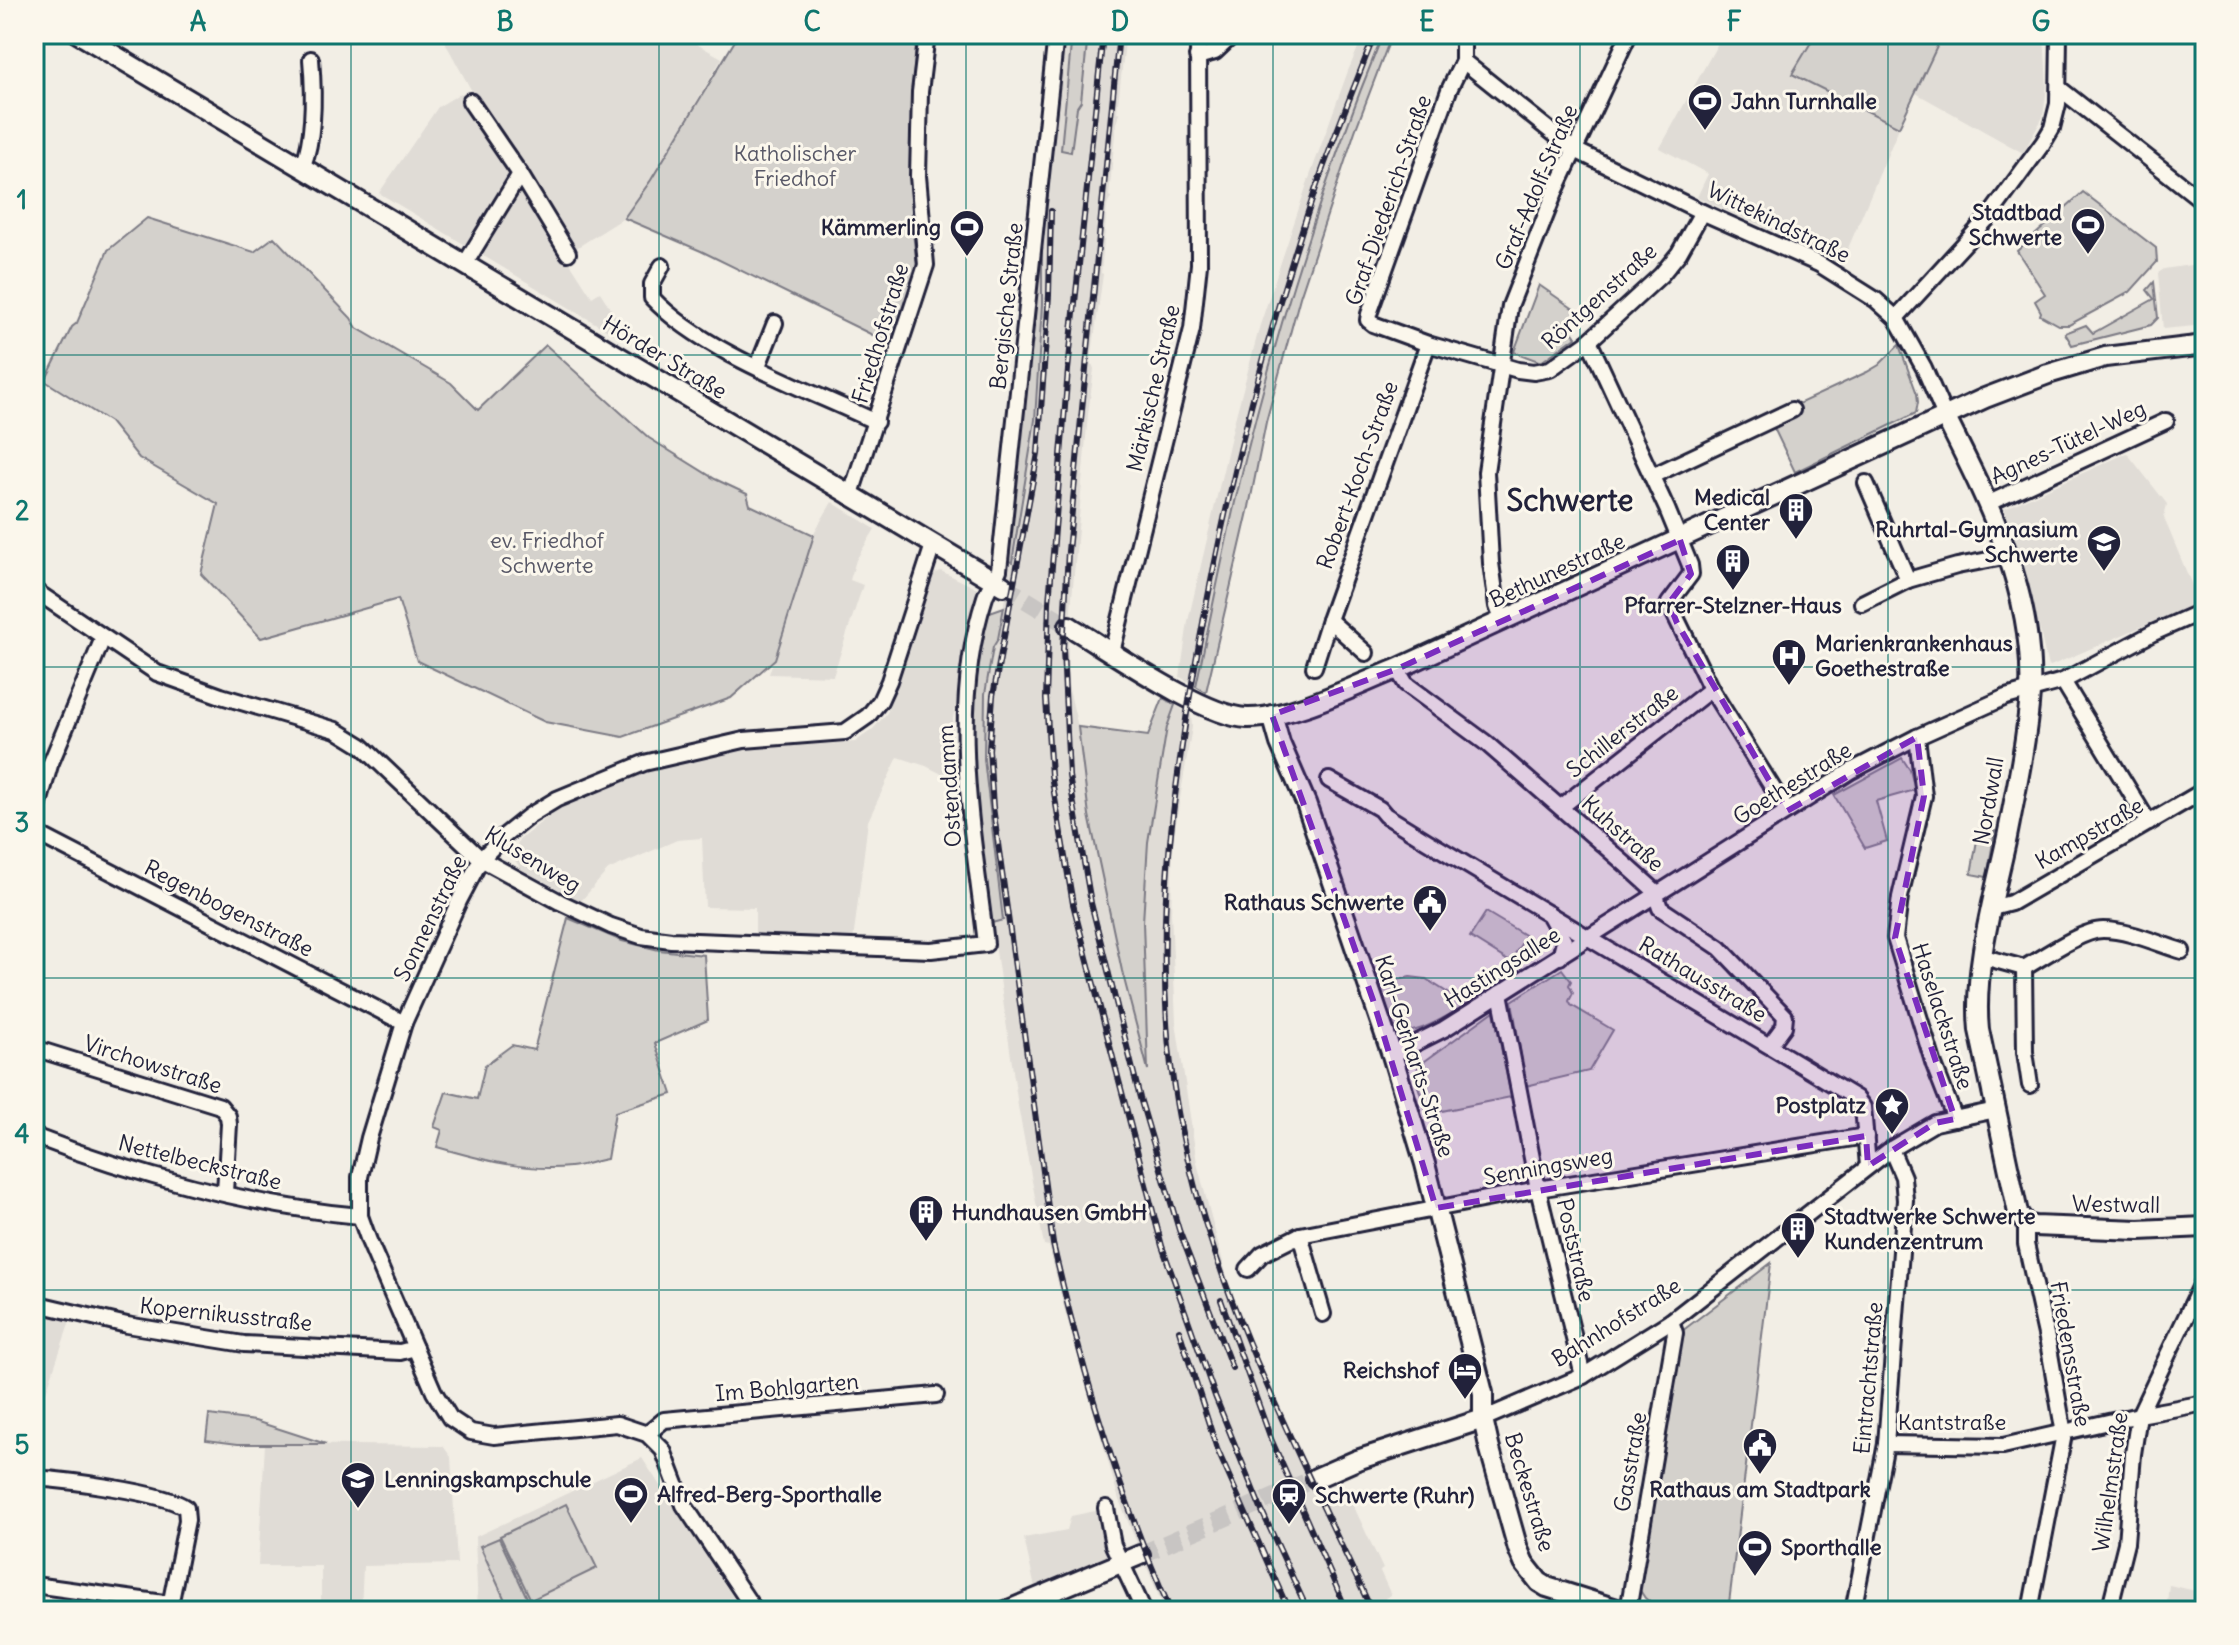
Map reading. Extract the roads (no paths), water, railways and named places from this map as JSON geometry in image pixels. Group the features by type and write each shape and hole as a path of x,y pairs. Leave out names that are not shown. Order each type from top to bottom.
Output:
{"main road":[{"name":"Hörder Straße","path":"79,34 999,584"},
{"name":"Bethunestraße","path":"1272,715 1298,708 1397,669 1945,416 2048,374 2105,357 2205,345"},
{"name":"Wittekindstraße","path":"1945,416 1989,503 2009,556 2024,619 2030,692"},
{"path":"1069,626 1213,711 1248,718 1272,715"},
{"name":"Nordwall","path":"1996,1110 1978,1019 1984,957 2013,806 2030,692"},
{"name":"Karl-Gerharts-Straße","path":"1272,715 1280,743 1306,803 1392,1055 1436,1208 1483,1393 1483,1419"},
{"name":"Friedensstraße","path":"1996,1110 2018,1213 2026,1224"},
{"name":"Westwall","path":"2026,1224 2139,1230 2205,1227"},
{"name":"Bahnhofstraße","path":"1316,1478 1357,1460 1483,1419"},
{"name":"Beckestraße","path":"1483,1419 1518,1549 1531,1573 1552,1590 1626,1611"},
{"path":"1006,1611 1140,1555"}],"street":[{"name":"Friedhofstraße","path":"850,497 926,265 918,163 920,92 927,34"},
{"name":"Bergische Straße","path":"999,584 1056,34"},
{"name":"Märkische Straße","path":"1112,652 1192,329 1199,264 1198,34"},
{"path":"1197,57 1215,52 1234,34"},
{"name":"Graf-Diederich-Straße","path":"1428,344 1368,320 1449,90 1463,61 1463,34"},
{"name":"Graf-Adolf-Straße","path":"1503,622 1497,606 1491,563 1486,472 1510,306 1573,149 1629,34"},
{"path":"1896,318 1988,218 2043,143 2055,118 2059,88 2059,34"},
{"path":"303,166 309,149 313,82 311,59"},
{"name":"Wittekindstraße","path":"1463,61 1573,149 1702,212 1819,264 1876,300 1896,318 1924,368 1945,416"},
{"path":"2059,88 2205,203"},
{"path":"470,101 520,174 568,253"},
{"path":"465,264 520,174"},
{"name":"Röntgenstraße","path":"1428,344 1479,360 1534,372 1550,369 1589,341 1661,275 1679,253 1702,212"},
{"path":"662,266 652,284 652,298 664,311 699,336 876,422"},
{"path":"758,366 775,323"},
{"path":"1589,341 1680,540 1691,574 1669,603 1711,689"},
{"name":"Robert-Koch-Straße","path":"1314,667 1428,344"},
{"path":"1652,476 1792,410"},
{"name":"Agnes-Tütel-Weg","path":"1989,503 2166,421"},
{"path":"1866,483 1908,580"},
{"name":"Sonnenstraße","path":"647,1434 617,1424 494,1436 471,1432 459,1426 441,1406 360,1216 360,1177 404,1023 481,859 520,822 557,799 644,763 744,740 845,732 857,725 874,709 889,681 933,545"},
{"path":"1862,603 1908,580 2009,556"},
{"name":"Ostendamm","path":"986,944 964,726 972,650 986,594 999,584"},
{"name":"Klusenweg","path":"34,590 157,673 221,696 336,730 362,746 481,859 611,926 641,936 671,940 931,950 986,944"},
{"path":"2030,692 2063,681 2153,633 2205,610"},
{"path":"1329,620 1366,653"},
{"path":"34,821 50,765 103,638"},
{"name":"Kuhstraße","path":"1397,669 1406,684 1486,743 1654,890 1660,908 1720,948 1785,1016 1784,1026 1770,1045"},
{"path":"2063,681 2149,823"},
{"name":"Schillerstraße","path":"1561,807 1711,689 1787,811"},
{"name":"Goethestraße","path":"1591,938 1831,782 1917,737 2006,697 2030,692"},
{"name":"Haselackstraße","path":"1917,737 1924,796 1900,897 1895,938 1934,1065 1955,1119"},
{"name":"Rathausstraße","path":"1329,780 1856,1098 1863,1107 1866,1136"},
{"name":"Kampstraße","path":"1992,908 2011,903 2204,793"},
{"name":"Regenbogenstraße","path":"34,832 404,1023"},
{"path":"1548,913 1564,941 1560,957"},
{"path":"1984,957 2024,968 2101,930 2182,951"},
{"name":"Hastingsallee","path":"1392,1055 1436,1034 1591,938"},
{"path":"2024,968 2025,1061 2030,1085"},
{"name":"Poststraße","path":"1500,993 1538,1189 1583,1376"},
{"name":"Virchowstraße","path":"34,1048 220,1106 228,1116 229,1124 225,1192"},
{"path":"1868,1166 1935,1123 1996,1110"},
{"name":"Nettelbeckstraße","path":"34,1136 83,1155 225,1192 360,1216"},
{"path":"1866,1136 1868,1166"},
{"name":"Senningsweg","path":"1248,1269 1262,1254 1300,1235 1538,1189 1866,1136"},
{"name":"Eintrachtstraße","path":"1853,1611 1886,1444 1905,1200 1903,1177 1891,1149"},
{"name":"Bahnhofstraße","path":"1483,1419 1583,1376 1671,1321 1868,1166"},
{"name":"Friedensstraße","path":"2026,1224 2026,1244 2064,1434 2030,1611"},
{"path":"1300,1235 1323,1314"},
{"name":"Wilhelmstraße","path":"2109,1611 2126,1543 2139,1415 2205,1277"},
{"name":"Kopernikusstraße","path":"34,1303 127,1325 244,1344 400,1352 415,1348"},
{"name":"Gasstraße","path":"1626,1611 1675,1333 1671,1321"},
{"name":"Im Bohlgarten","path":"647,1434 664,1420 936,1395"},
{"name":"Kantstraße","path":"1886,1444 2003,1446 2205,1403"},
{"path":"647,1434 663,1450 684,1505 755,1611"},
{"path":"34,1478 99,1486 169,1500 186,1508 187,1520 170,1607 34,1585"},
{"path":"1106,1508 1113,1545 1144,1611"}],"tunnel":[{"path":"1003,586 1069,626"},
{"path":"1140,1555 1316,1478"}],"railway":[{"path":"1103,34 1068,370 1049,602 1046,699 1051,775 1073,904 1162,1246 1215,1396 1261,1509 1308,1611"},
{"path":"1119,34 1068,551 1063,649 1069,776 1091,903 1140,1098 1179,1230 1232,1368"},
{"path":"1372,1611 1269,1390 1223,1276 1204,1218 1175,1096 1165,966 1170,838 1178,773 1222,529 1249,414 1297,244 1375,34"},
{"path":"1051,211 1049,295 1038,453 993,696 989,750 993,807 1053,1244 1103,1431 1134,1522 1171,1611"},
{"path":"1221,1300 1271,1439 1347,1611"},
{"path":"1179,1330 1217,1449 1289,1611"}],"place":[{"name":"Jahn Turnhalle","path":"1705,132"},
{"name":"Stadtbad Schwerte","path":"2088,256"},
{"name":"Kämmerling","path":"967,258"},
{"name":"Medical Center","path":"1796,541"},
{"name":"Ruhrtal-Gymnasium Schwerte","path":"2104,573"},
{"name":"Pfarrer-Stelzner-Haus","path":"1733,592"},
{"name":"Marienkrankenhaus Goethestraße","path":"1789,687"},
{"name":"Rathaus Schwerte","path":"1430,933"},
{"name":"Postplatz","path":"1892,1136"},
{"name":"Hundhausen GmbH","path":"926,1243"},
{"name":"Stadtwerke Schwerte Kundenzentrum","path":"1798,1260"},
{"name":"Reichshof","path":"1465,1401"},
{"name":"Rathaus am Stadtpark","path":"1760,1476"},
{"name":"Lenningskampschule","path":"358,1510"},
{"name":"Alfred-Berg-Sporthalle","path":"631,1525"},
{"name":"Schwerte (Ruhr)","path":"1289,1526"},
{"name":"Sporthalle","path":"1755,1578"}],"district":[{"name":"Schwerte","path":"1570,501"}],"park label":[{"name":"Katholischer Friedhof","path":"795,166"},
{"name":"ev. Friedhof Schwerte","path":"547,552"}]}
